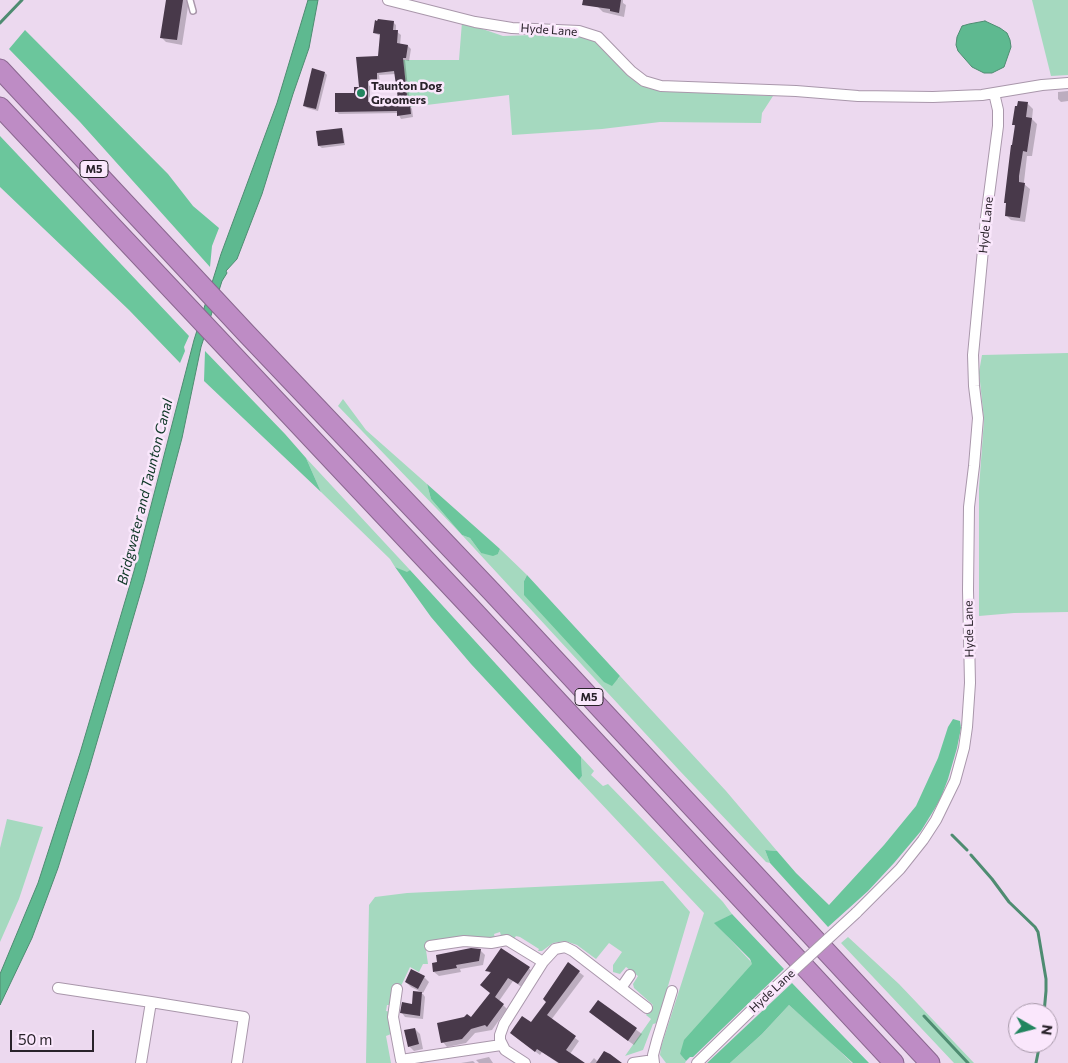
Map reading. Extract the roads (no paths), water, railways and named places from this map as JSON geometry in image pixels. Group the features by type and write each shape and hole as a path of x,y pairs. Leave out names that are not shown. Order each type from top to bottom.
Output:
{"highway":[{"name":"M5","path":"0,69 246,333 492,592 930,1063"},
{"name":"M5","path":"0,106 239,363 472,609 894,1063"}],"street":[{"name":"Hyde Lane","path":"388,0 475,22 512,28 579,31 598,37 631,71 644,81 661,86 796,91 858,96 960,96 1068,83"},
{"name":"Hyde Lane","path":"698,1063 767,995 856,913 900,868 923,840 936,820 955,781 968,728 970,690 969,507 978,418 973,355 986,218 998,126 998,110 994,93"},
{"path":"430,946 464,941 491,943 507,940 543,962"},
{"path":"525,1063 509,1054 501,1045 500,1035 504,1024 543,962 555,948 566,947 573,951 647,1008"},
{"path":"621,988 630,975"},
{"path":"58,988 244,1017 237,1063"},
{"path":"397,989 393,1017 400,1061 501,1045"},
{"path":"654,1063 653,1055 656,1040 672,991"},
{"path":"141,1063 151,1002"},
{"path":"633,1063 647,1061 650,1063"}],"lane":[{"path":"190,0 193,11"}],"waterway":[{"path":"0,23 22,0"},
{"path":"952,835 967,850"},
{"path":"971,855 1009,902 1038,932 1046,979 1045,1003"},
{"path":"924,1016 968,1063"},
{"path":"1036,1063 1038,1053"}],"place":[{"name":"Taunton Dog Groomers","path":"361,93"}],"water label":[{"name":"Bridgwater and Taunton Canal","path":"145,492"}]}
